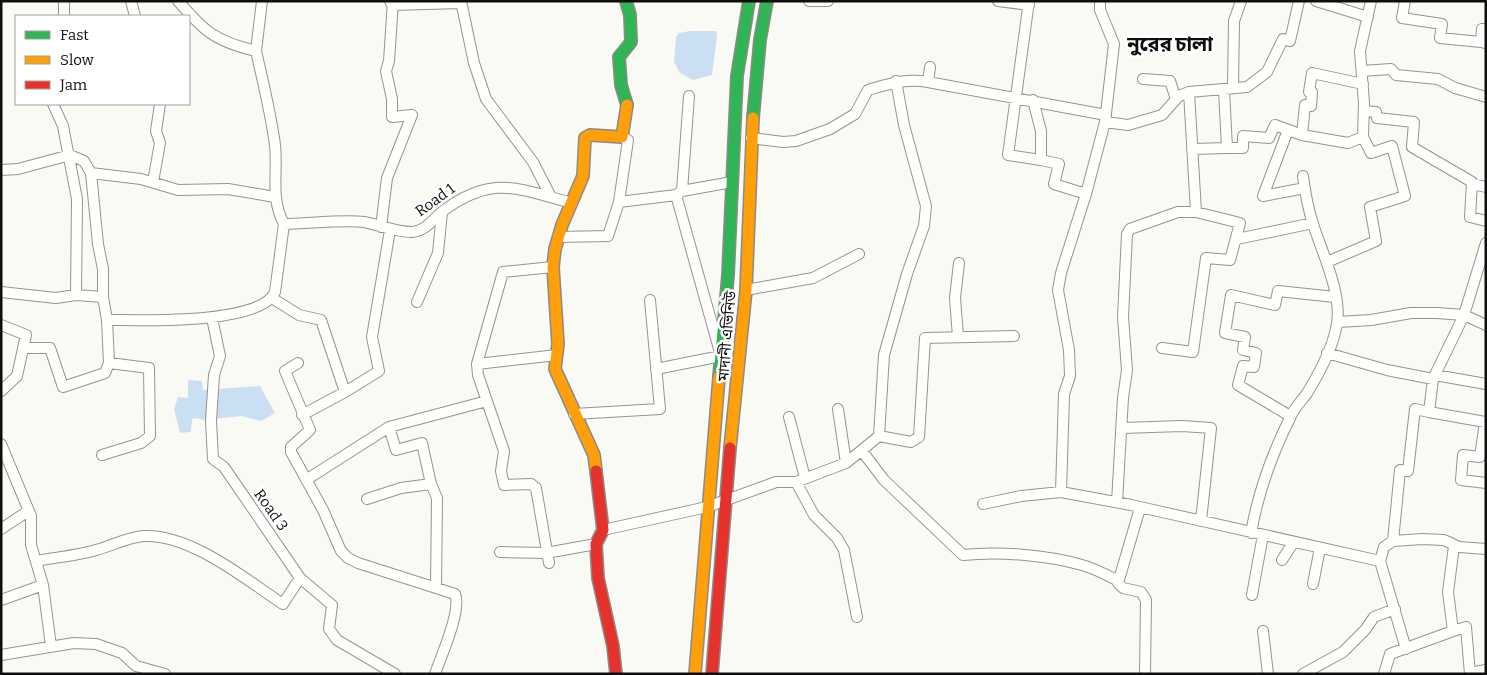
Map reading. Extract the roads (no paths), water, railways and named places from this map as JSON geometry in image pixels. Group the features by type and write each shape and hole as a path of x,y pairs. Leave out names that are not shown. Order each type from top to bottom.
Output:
{"main road":[{"path":"616,674 613,646 598,578 596,544 603,530 594,455 555,369 557,355 553,267 558,237 583,176 585,138 590,135 622,137 627,105 621,85 619,57 631,42 630,15 626,1"},
{"name":"মাদানী এভিনিউ","path":"695,674 707,507 728,275 737,76 749,1"},
{"name":"মাদানী এভিনিউ","path":"712,674 724,501 746,290 751,138 760,40 767,1"}],"street":[{"path":"64,1 64,15"},
{"path":"131,1 135,15"},
{"path":"178,1 203,28 227,44 256,51"},
{"path":"107,320 212,318 258,306 272,298 275,292 284,224 279,215 275,197 275,146 256,51 262,1"},
{"path":"809,1 828,1"},
{"path":"998,1 1029,3 1008,155 1059,164 1054,184 1086,194"},
{"path":"1061,492 1064,394 1070,376 1069,350 1058,290 1070,240 1086,194 1105,119 1114,44 1100,10 1100,1"},
{"path":"1227,148 1234,21 1241,1"},
{"path":"751,138 783,142 796,141 830,129 855,114 868,90 896,81 910,80 1033,100 1128,125 1162,115 1176,99 1189,92 1204,89 1247,87 1267,72 1283,40 1290,41 1299,1"},
{"path":"1316,1 1368,17"},
{"path":"1327,262 1376,241 1370,207 1405,196 1392,146 1371,153 1363,137 1364,111 1360,51 1372,1"},
{"path":"1404,1 1402,18 1442,24 1440,38 1483,43 1482,29 1486,29"},
{"path":"302,415 379,371 372,337 386,228 387,178 412,115 392,117 392,99 386,71 389,61 392,3 461,2 474,63 486,99 533,162 551,197"},
{"path":"928,82 930,67"},
{"path":"1362,71 1391,69 1396,75 1438,79 1455,88 1486,97"},
{"path":"1302,136 1305,105 1311,106 1312,92 1309,92 1312,73 1363,84"},
{"path":"1143,79 1172,82 1176,99"},
{"path":"603,530 707,507 776,482 800,480 846,463 879,436 884,355 907,274 924,226 926,206 904,124 896,81"},
{"path":"1189,92 1196,212"},
{"path":"656,369 720,356 679,193 689,96"},
{"path":"1033,100 1041,131 1041,160"},
{"path":"53,105 63,126 70,155 78,218 76,295"},
{"path":"153,182 160,143 156,131 160,105"},
{"path":"1364,111 1376,112 1377,118 1414,122 1412,147 1472,182 1472,184 1486,187"},
{"path":"1192,149 1243,148 1243,136 1269,138 1275,126 1302,136 1348,143 1363,137"},
{"path":"1288,130 1263,196 1305,188"},
{"path":"558,237 608,236 619,202 628,140 622,137"},
{"path":"1,170 18,169 70,155 84,160 91,173 98,244 103,269 103,297 107,320 110,363 106,373 64,387 50,348 23,348"},
{"path":"91,173 153,182 178,190 228,189 275,197"},
{"path":"1251,533 1265,477 1290,416 1309,390 1327,353 1338,322 1335,297 1327,262 1313,222 1303,176"},
{"path":"619,202 679,193 732,182"},
{"path":"1472,184 1470,217 1486,221"},
{"name":"Road 1","path":"284,224 363,222 414,232 427,226 442,212 468,194 489,188 515,187 572,203"},
{"path":"417,302 438,253 442,212"},
{"path":"1117,502 1123,398 1127,370 1123,317 1127,234 1130,229 1178,212 1196,212 1240,223 1230,260 1206,258 1193,352 1162,348"},
{"path":"1237,239 1313,222"},
{"path":"1429,412 1434,377 1464,315 1486,242"},
{"path":"746,290 813,278 859,254"},
{"path":"958,337 955,298 959,263"},
{"path":"547,558 536,488 531,484 504,485 501,471 504,451 478,375 477,364 503,272 553,267"},
{"path":"1,292 56,298 76,295 103,297"},
{"path":"1290,416 1238,385 1243,366 1254,368 1256,353 1243,350 1245,337 1225,333 1231,295 1275,305 1278,292 1335,297"},
{"path":"272,298 298,315 321,320 345,392"},
{"path":"574,414 660,409 650,300"},
{"path":"1338,322 1371,320 1412,313 1464,315 1486,325"},
{"name":"Road 3","path":"212,318 220,356 214,375 211,421 213,459 224,467 300,578 332,605 328,629 337,640 394,674"},
{"path":"1,325 26,335 17,376 1,391"},
{"path":"879,436 911,442 919,437 924,338 1014,336"},
{"path":"1327,353 1387,370 1486,384"},
{"path":"477,364 557,355"},
{"path":"102,455 141,443 150,436 150,368 110,363"},
{"path":"298,363 285,371 302,415 310,430 291,447 292,452 323,510 341,550 348,558 358,563 436,586 455,594 457,600 434,674"},
{"path":"306,480 390,427 487,401"},
{"path":"838,409 846,463"},
{"path":"1394,541 1400,470 1408,471 1415,409 1485,422 1480,458 1463,455 1461,480 1486,483"},
{"path":"789,417 800,480 814,515 837,538 844,550 857,616"},
{"path":"1122,428 1182,426 1211,428 1201,520"},
{"path":"390,427 396,450 422,443 431,484 437,498 436,586"},
{"path":"1,444 28,511 32,529 31,545 43,585 51,646"},
{"path":"862,451 884,480 963,555 988,552 1082,565 1117,580"},
{"path":"367,499 392,490 431,484"},
{"path":"983,504 1021,496 1061,492 1201,520 1293,543 1380,561"},
{"path":"1140,508 1117,580 1119,586 1140,592 1146,600 1145,674"},
{"path":"1,529 28,511"},
{"path":"1252,595 1263,535"},
{"path":"36,561 96,550 127,539 144,536 174,540 203,552 283,604 300,578"},
{"path":"1406,649 1380,561 1384,547 1394,541 1444,540 1454,546 1486,549"},
{"path":"1282,560 1293,543"},
{"path":"500,552 547,558 596,544"},
{"path":"1453,631 1448,592 1454,546"},
{"path":"1313,584 1320,548"},
{"path":"1,600 43,585"},
{"path":"1303,674 1342,652 1365,630 1374,618 1395,609"},
{"path":"1384,674 1390,654 1466,628 1470,673 1486,670"},
{"path":"1263,631 1268,674"},
{"path":"1,656 74,643 96,644 122,653 136,666 165,674"}],"water":[{"path":"716,31 712,75 693,80 680,73 674,62 676,37 679,33"},
{"path":"188,380 202,381 203,390 260,386 275,413 261,421 242,416 202,420 198,418 192,419 191,432 180,433 174,409 178,397 188,398"}],"district":[{"name":"নুরের চালা","path":"1170,44"}]}
